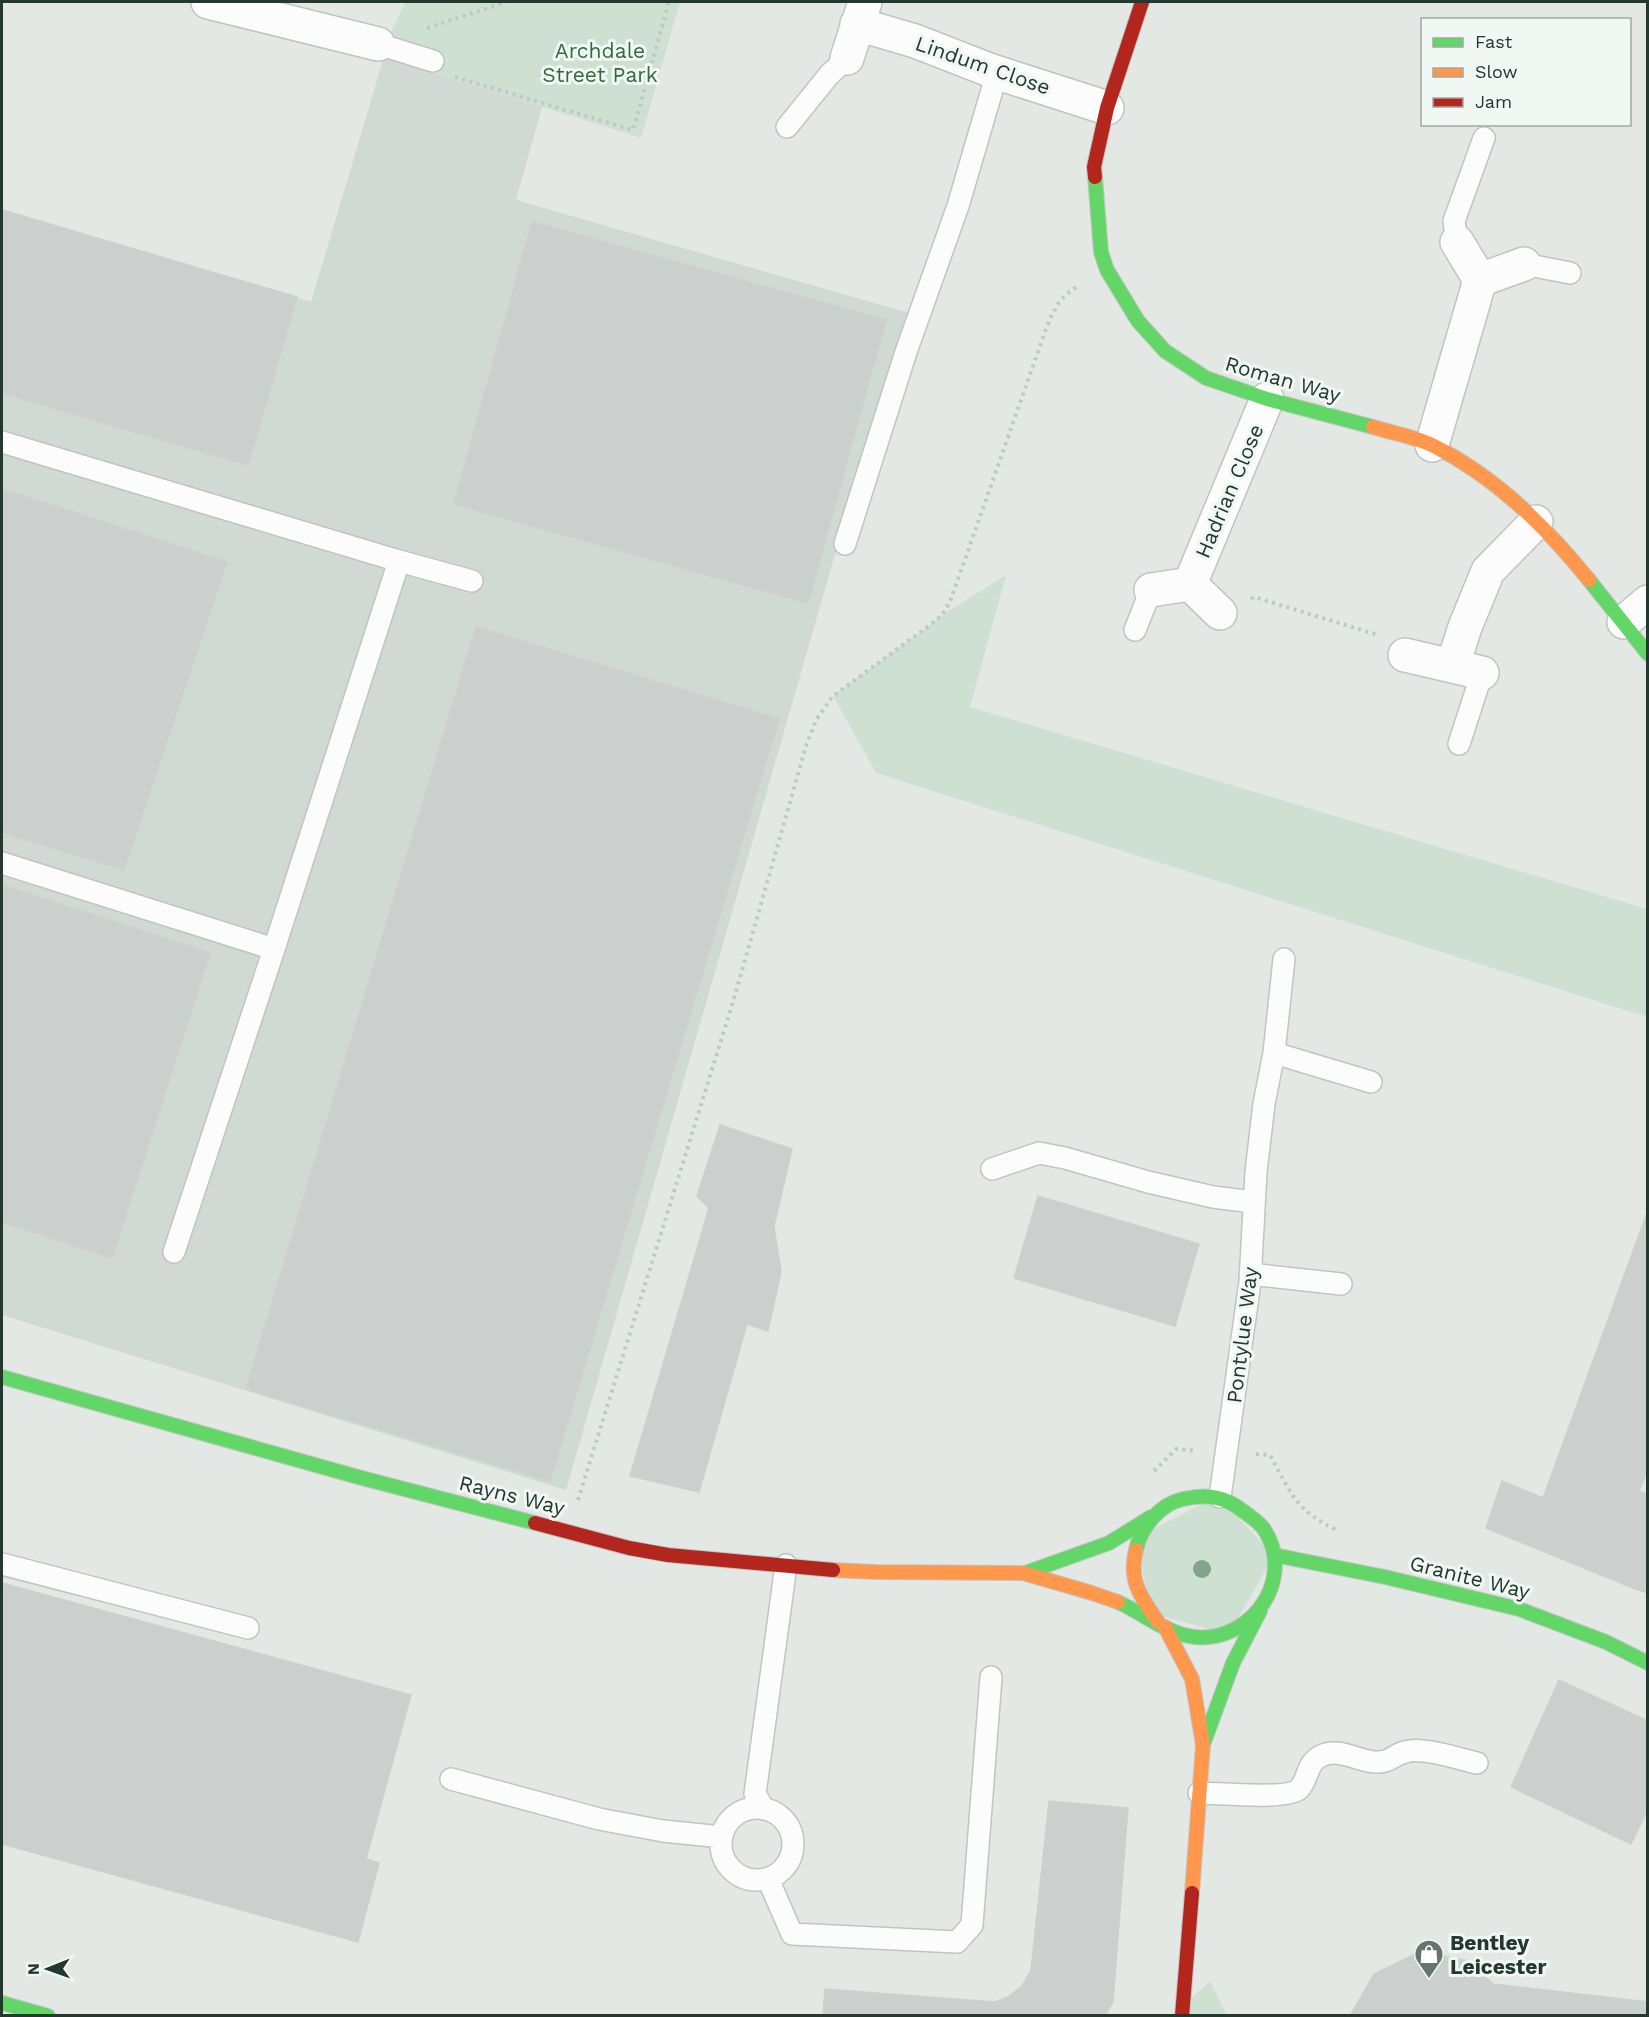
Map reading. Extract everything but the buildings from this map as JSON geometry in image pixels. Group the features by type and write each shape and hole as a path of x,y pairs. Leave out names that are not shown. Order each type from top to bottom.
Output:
{"main road":[{"name":"Roman Way","path":"1142,2 1107,108 1094,167 1101,252 1107,270 1138,321 1165,351 1206,378 1267,399 1342,418 1432,445 1469,466 1505,491 1567,553 1636,612 1647,654"},
{"name":"Rayns Way","path":"2,1377 427,1496 655,1553 867,1572 1025,1574 1111,1599 1161,1625"},
{"path":"1181,2013 1203,1746 1192,1679 1161,1625 1141,1603 1132,1579 1132,1562 1138,1537 1151,1517 1172,1502 1195,1495 1220,1497 1247,1510 1264,1528 1274,1556 1273,1580 1268,1597 1233,1663 1203,1746"},
{"name":"Rayns Way","path":"1025,1574 1109,1543 1151,1517"},
{"name":"Granite Way","path":"1274,1556 1407,1582 1519,1609 1606,1642 1647,1663"},
{"path":"1161,1625 1190,1637 1215,1637 1241,1628 1260,1611"},
{"path":"2,2003 48,2016"}],"street":[{"path":"222,3 378,44"},
{"name":"Lindum Close","path":"847,57 861,13 915,41 997,73 1107,108"},
{"path":"1432,445 1480,280 1457,242"},
{"path":"1480,280 1524,264"},
{"name":"Hadrian Close","path":"1190,584 1267,399"},
{"path":"1405,655 1468,669 1465,627 1488,571 1536,522"},
{"name":"Hadrian Close","path":"1151,590 1190,584"},
{"name":"Hadrian Close","path":"1190,584 1220,613"}],"lane":[{"path":"378,44 433,61"},
{"path":"787,126 847,57"},
{"path":"845,544 906,352 958,206 997,73"},
{"path":"1457,242 1454,221 1484,138"},
{"path":"1524,264 1570,273"},
{"path":"2,442 472,581"},
{"path":"174,1252 399,561"},
{"path":"1135,630 1151,590"},
{"path":"1460,744 1468,669"},
{"path":"2,863 274,950"},
{"name":"Pontylue Way","path":"1220,1497 1250,1274 1256,1172 1264,1104 1274,1053 1284,959"},
{"path":"1274,1053 1371,1082"},
{"path":"992,1169 1039,1153 1065,1158 1148,1182 1214,1197 1253,1202"},
{"path":"1250,1274 1341,1284"},
{"path":"2,1564 248,1628"},
{"path":"764,1809 755,1794 786,1565"},
{"path":"768,1879 792,1934 957,1942 972,1925 991,1677"},
{"path":"1199,1793 1280,1795 1294,1793 1304,1784 1309,1766 1320,1756 1334,1753 1375,1762 1390,1761 1404,1752 1420,1750 1477,1763"},
{"path":"451,1779 599,1819 663,1831 722,1837"},
{"path":"753,1808 764,1809 784,1820 793,1841 792,1852 779,1873 768,1879 743,1878 725,1861 721,1850 722,1837 733,1817 753,1808"}],"path":[{"path":"378,44 506,2"},
{"path":"433,61 454,77 633,130 669,2"},
{"path":"577,1503 730,1013 806,746 816,720 833,696 942,615 950,602 1055,308 1067,292 1107,270"},
{"path":"1220,613 1254,597 1384,637 1405,655"},
{"path":"1149,1477 1176,1449 1270,1455 1292,1497 1317,1521 1347,1534"}],"shaded area":[{"path":"384,57 542,107 516,200 909,313 867,443 566,1490 2,1315 2,209 311,302"}],"green space":[{"name":"Archdale Street Park","path":"405,2 680,2 641,138 384,57 383,50"},
{"path":"1006,575 970,707 1647,909 1647,1017 876,773 833,696 942,615"},
{"path":"1217,1496 1274,1555 1229,1634 1149,1613 1138,1537"},
{"path":"1210,1981 1227,2015 1182,2015 1181,2008"}],"traffic: fast":[{"path":"1095,177 1101,252 1107,270 1138,321 1165,351 1206,378 1267,399 1373,427"},
{"path":"1589,580 1648,654"},
{"path":"2,1377 358,1477 535,1523"},
{"path":"1118,1602 1159,1625 1184,1635 1206,1637 1227,1633 1245,1623 1260,1608 1270,1590 1275,1571 1273,1550 1262,1526 1236,1506 1222,1499 1192,1497 1167,1506 1159,1511 1147,1525 1136,1550"},
{"path":"1025,1573 1109,1543 1151,1517"},
{"path":"1274,1555 1385,1577 1519,1609 1606,1642 1648,1663"},
{"path":"1204,1742 1233,1663 1260,1611"},
{"path":"2,2003 48,2016"}],"traffic: slow":[{"path":"1373,427 1434,446 1479,473 1537,522 1589,580"},
{"path":"1136,1550 1135,1580 1141,1596 1158,1622"},
{"path":"833,1570 1023,1573 1118,1602"},
{"path":"1165,1627 1192,1679 1203,1745 1192,1893"}],"traffic: jam":[{"path":"1095,177 1094,167 1107,108 1142,2"},
{"path":"535,1523 629,1548 668,1555 833,1570"},
{"path":"1182,2016 1192,1893"}],"place":[{"name":"Bentley Leicester","path":"1429,1980"}]}
